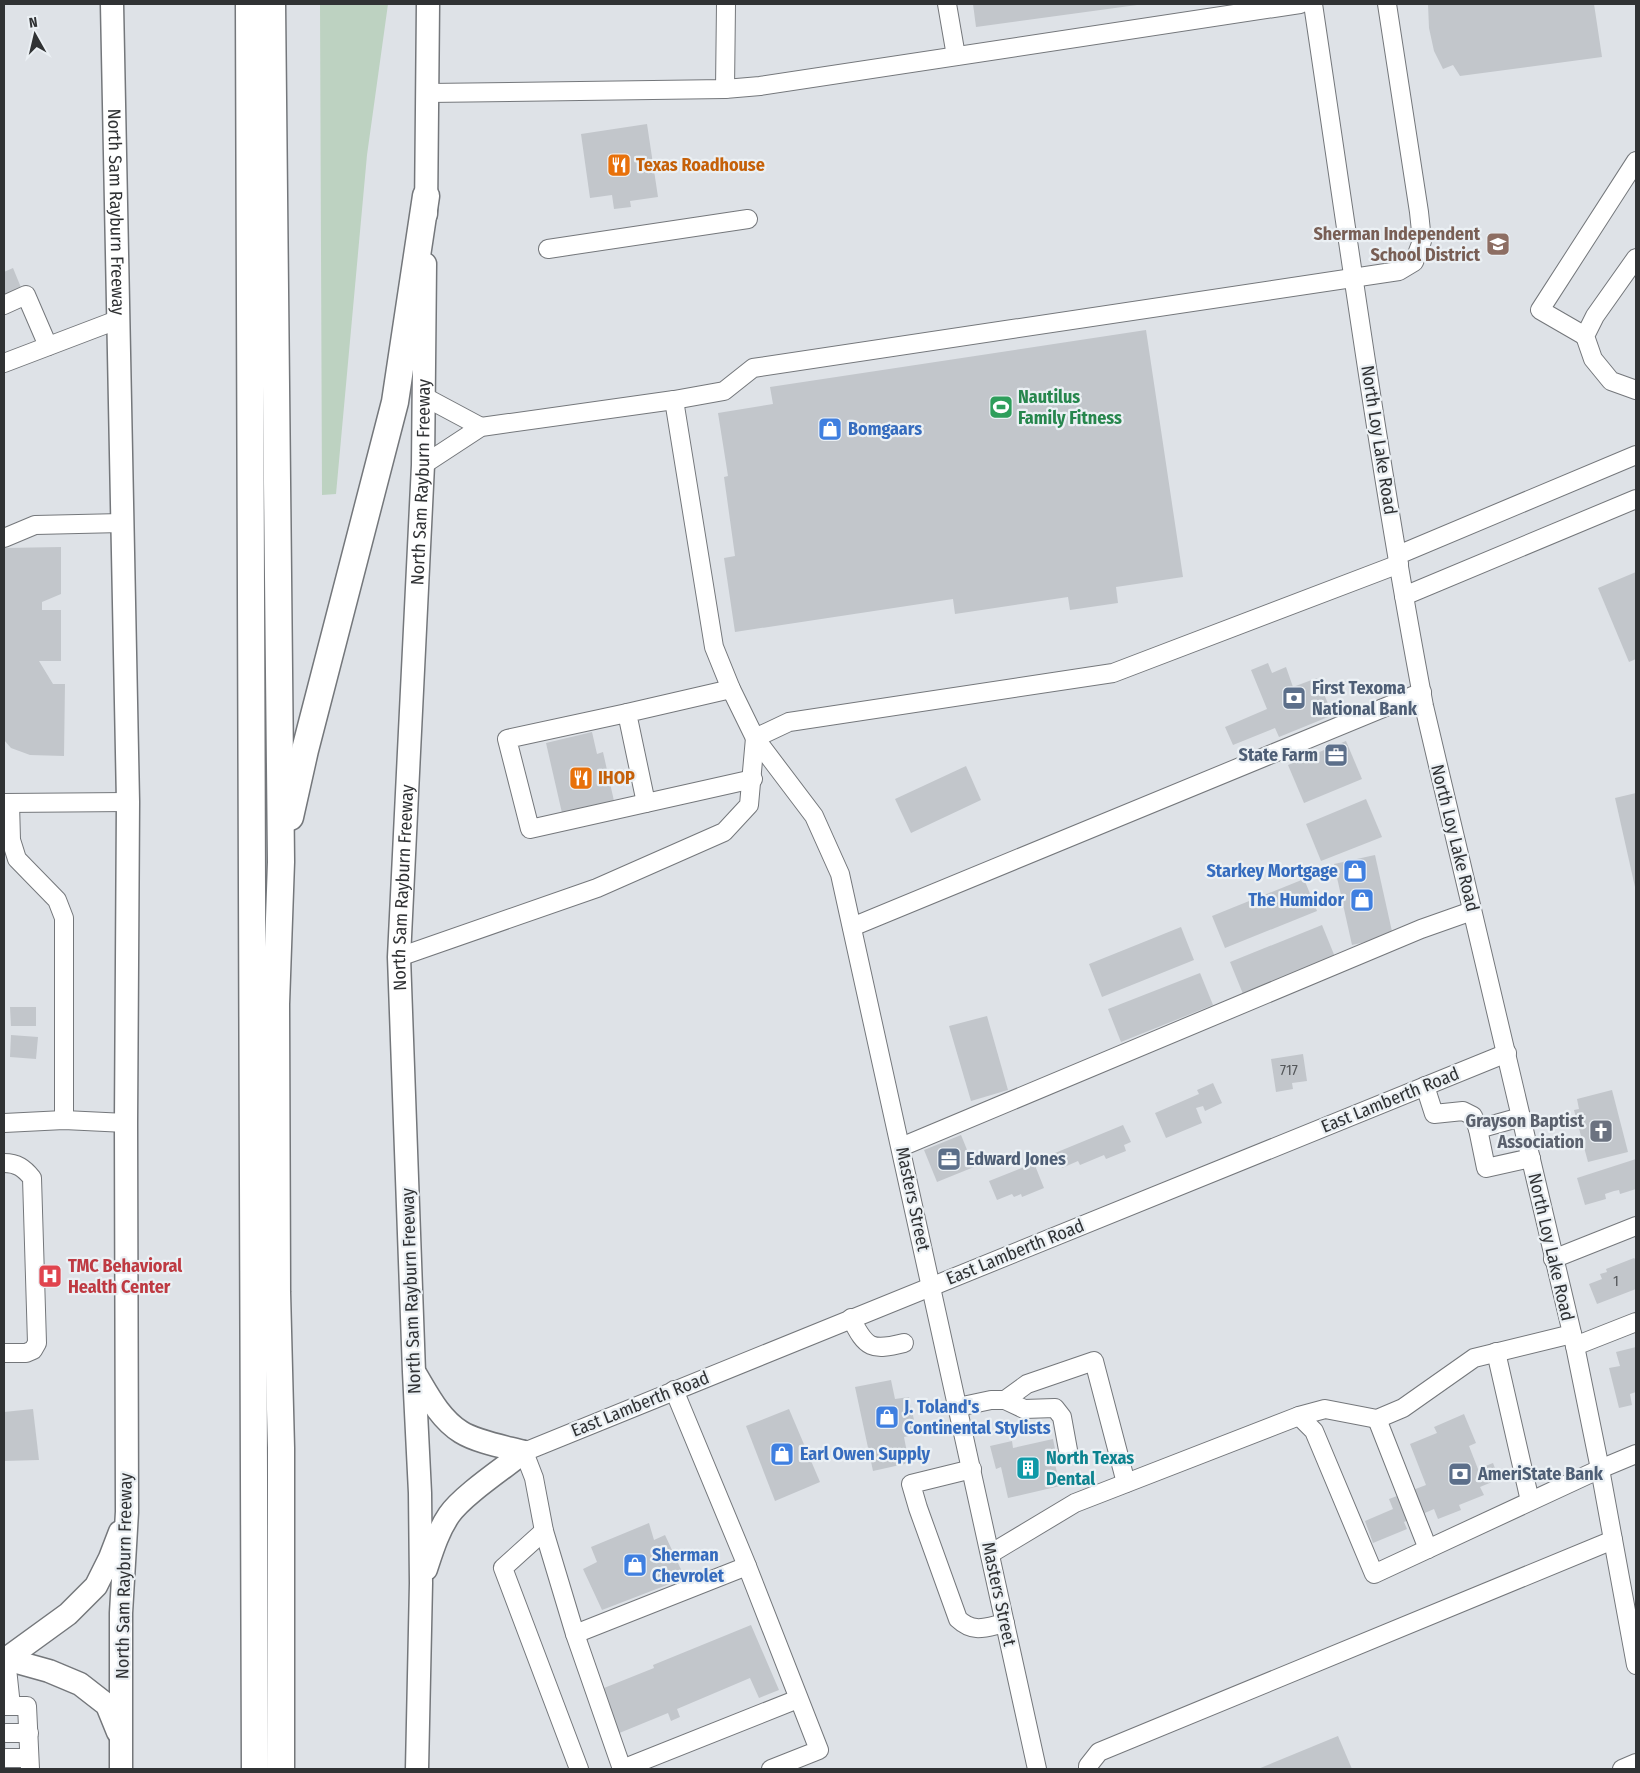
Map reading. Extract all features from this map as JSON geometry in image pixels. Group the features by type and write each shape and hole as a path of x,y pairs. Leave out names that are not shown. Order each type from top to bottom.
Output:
{"highway":[{"path":"249,4 255,1769"},
{"path":"272,4 280,862 276,1004 277,1292 281,1448 281,1769"},
{"path":"280,862 305,750 395,402 426,196"}],"main road":[{"name":"North Sam Rayburn Freeway","path":"112,4 128,802 126,1123 127,1512 121,1613 121,1769"},
{"name":"North Sam Rayburn Freeway","path":"417,1769 421,1583 420,1493 399,957 423,465 428,4"},
{"path":"414,1372 436,1409 461,1432 524,1452"},
{"path":"421,1583 436,1541 450,1514 467,1497 524,1452"},
{"path":"5,1659 68,1614 96,1586 110,1558 127,1512"},
{"path":"5,1659 49,1671 80,1684 108,1705 121,1739"}],"street":[{"path":"725,89 726,4"},
{"path":"948,4 956,56"},
{"path":"428,93 725,89 781,83 956,56 1258,6 1300,4"},
{"name":"North Loy Lake Road","path":"1313,4 1398,559 1422,692 1439,775 1507,1053 1573,1340 1613,1540 1629,1582 1636,1665"},
{"path":"423,465 481,427 674,400 724,391 753,368 1399,271 1414,262 1422,241 1387,4"},
{"path":"1636,161 1540,310 1585,336 1593,359 1611,381 1636,390"},
{"path":"548,250 748,219"},
{"path":"1585,336 1595,316 1636,258"},
{"path":"4,305 26,295 48,346"},
{"path":"4,363 117,320"},
{"path":"423,396 481,427"},
{"name":"Masters Street","path":"674,400 714,647 731,689 755,738 814,816 840,874 1037,1769"},
{"path":"399,957 597,888 724,832 749,805 753,779 755,738 790,722 1113,673 1398,559 1636,455"},
{"path":"1404,596 1636,499"},
{"path":"4,538 34,525 122,522"},
{"path":"731,689 507,739 530,829 753,779"},
{"path":"852,927 1422,692"},
{"path":"627,713 646,803"},
{"path":"64,1120 64,918 57,900 17,859 11,840 7,803 128,802"},
{"path":"901,1147 1412,933 1472,911"},
{"name":"East Lamberth Road","path":"524,1452 1507,1053"},
{"path":"1425,1086 1434,1114 1463,1111 1473,1116 1478,1129 1486,1168 1531,1158"},
{"path":"1478,1129 1521,1117"},
{"path":"4,1123 64,1120 126,1123"},
{"path":"4,1163 13,1163 24,1169 32,1178 37,1343 32,1350 26,1352 4,1353"},
{"path":"1553,1259 1636,1226"},
{"path":"851,1318 859,1334 866,1342 876,1348 904,1343"},
{"path":"990,1554 1075,1503 1299,1416 1325,1409 1377,1419 1403,1408 1474,1358 1496,1352 1573,1340 1636,1322"},
{"path":"1496,1352 1530,1501"},
{"path":"1005,1400 1027,1384 1094,1361 1126,1483"},
{"path":"674,1390 747,1566 818,1750 771,1769"},
{"path":"958,1407 991,1400 1005,1400 1024,1409 1055,1408 1062,1417 1068,1450"},
{"path":"1299,1416 1314,1432 1374,1574 1636,1454"},
{"path":"1377,1419 1428,1549"},
{"path":"524,1452 534,1478 544,1531 574,1634 622,1769 798,1699"},
{"path":"972,1469 912,1484 918,1508 958,1619 965,1626 976,1629 1005,1623"},
{"path":"544,1531 503,1568 579,1769"},
{"path":"1088,1769 1088,1766 1099,1752 1613,1540"},
{"path":"574,1634 747,1566"},
{"path":"5,1659 7,1706 28,1706 30,1764 6,1758"},
{"path":"6,1733 28,1733"},
{"path":"1622,1769 1636,1763"}],"green space":[{"path":"320,4 388,4 367,155 336,494 322,495"}],"building":[{"path":"973,4 1137,4 1137,5 976,27"},
{"path":"1428,4 1594,4 1602,57 1460,76 1453,65 1443,69 1434,51 1429,28"},
{"name":"Texas Roadhouse","path":"647,124 658,197 630,201 631,207 614,209 612,195 590,198 581,134"},
{"path":"13,268 22,290 4,297 4,272"},
{"path":"1146,330 1183,577 1116,587 1118,603 1070,610 1068,597 955,614 953,599 735,632 724,558 735,556 724,477 728,476 718,413 773,404 770,387"},
{"path":"61,547 61,594 42,602 42,610 61,610 61,661 39,661 53,684 65,684 64,756 30,755 11,748 4,740 4,548"},
{"path":"1636,572 1636,659 1629,662 1598,588"},
{"name":"First Texoma National Bank","path":"1268,663 1272,673 1286,667 1293,687 1317,678 1333,715 1279,737 1275,728 1233,745 1225,727 1267,709 1251,670"},
{"name":"IHOP","path":"592,732 597,754 603,752 614,801 562,813 546,743"},
{"path":"1346,741 1362,779 1304,803 1288,765"},
{"path":"966,766 981,800 911,833 895,799"},
{"path":"1636,793 1636,886 1635,887 1615,798"},
{"path":"1366,799 1382,837 1321,861 1306,824"},
{"path":"1375,855 1393,936 1352,945 1334,864"},
{"path":"1304,879 1317,911 1225,948 1212,916"},
{"path":"1322,925 1335,957 1243,994 1230,962"},
{"path":"1181,927 1194,960 1102,997 1089,964"},
{"path":"1200,973 1213,1005 1121,1042 1108,1009"},
{"path":"10,1007 36,1007 36,1026 11,1026"},
{"path":"987,1016 1008,1090 971,1101 949,1026"},
{"path":"11,1035 38,1037 36,1059 10,1057"},
{"path":"1303,1054 1307,1081 1292,1083 1293,1089 1276,1092 1271,1059"},
{"path":"1213,1083 1222,1103 1205,1111 1203,1106 1196,1108 1202,1123 1166,1138 1155,1113 1199,1094 1197,1090"},
{"name":"Grayson Baptist Association","path":"1612,1090 1628,1152 1588,1162 1574,1110 1579,1109 1577,1099"},
{"path":"1123,1125 1131,1142 1124,1145 1126,1151 1106,1159 1104,1155 1080,1165 1078,1161 1062,1168 1055,1153"},
{"name":"Edward Jones","path":"961,1135 974,1167 937,1182 924,1150"},
{"path":"1636,1159 1636,1189 1620,1194 1619,1190 1614,1191 1605,1194 1606,1199 1585,1205 1577,1178"},
{"path":"1034,1163 1044,1188 1022,1197 1021,1194 1014,1197 1012,1194 997,1200 989,1181"},
{"path":"1634,1258 1636,1260 1636,1289 1597,1304 1589,1284 1602,1279 1600,1274 1607,1272 1606,1269"},
{"path":"1636,1347 1636,1392 1630,1394 1632,1405 1619,1408 1609,1368 1620,1366 1616,1352"},
{"name":"J. Toland's Continental Stylists","path":"891,1380 895,1399 909,1397 917,1434 904,1437 909,1463 873,1471 855,1387"},
{"path":"33,1409 39,1460 4,1461 4,1412"},
{"name":"Earl Owen Supply","path":"789,1409 820,1482 775,1501 746,1426"},
{"name":"AmeriState Bank","path":"1464,1414 1476,1443 1469,1446 1478,1469 1493,1463 1499,1479 1480,1487 1484,1495 1459,1505 1461,1510 1438,1519 1434,1509 1404,1522 1407,1529 1373,1543 1365,1521 1393,1509 1389,1499 1426,1485 1410,1444 1437,1433 1434,1427"},
{"name":"North Texas Dental","path":"1053,1439 1057,1459 1054,1459 1060,1486 1008,1498 1001,1467 996,1469 990,1446 1012,1441 1013,1448"},
{"name":"Sherman Chevrolet","path":"649,1523 654,1540 665,1535 685,1578 602,1610 583,1569 597,1562 591,1547"},
{"path":"751,1625 779,1690 759,1698 750,1678 677,1709 680,1717 671,1721 668,1713 617,1734 599,1690 654,1668 653,1665"},
{"path":"5,1722 6,1769 4,1769"},
{"path":"1338,1736 1352,1769 1258,1769"}],"place":[{"name":"Texas Roadhouse","path":"619,165"},
{"name":"Sherman Independent School District","path":"1498,244"},
{"name":"Nautilus Family Fitness","path":"1001,407"},
{"name":"Bomgaars","path":"830,429"},
{"name":"First Texoma National Bank","path":"1294,698"},
{"name":"State Farm","path":"1336,755"},
{"name":"IHOP","path":"581,778"},
{"name":"Starkey Mortgage","path":"1355,871"},
{"name":"The Humidor","path":"1362,900"},
{"name":"Grayson Baptist Association","path":"1601,1131"},
{"name":"Edward Jones","path":"949,1159"},
{"name":"TMC Behavioral Health Center","path":"50,1276"},
{"name":"J. Toland's Continental Stylists","path":"887,1417"},
{"name":"Earl Owen Supply","path":"782,1454"},
{"name":"North Texas Dental","path":"1028,1468"},
{"name":"AmeriState Bank","path":"1460,1474"},
{"name":"Sherman Chevrolet","path":"635,1565"}]}
